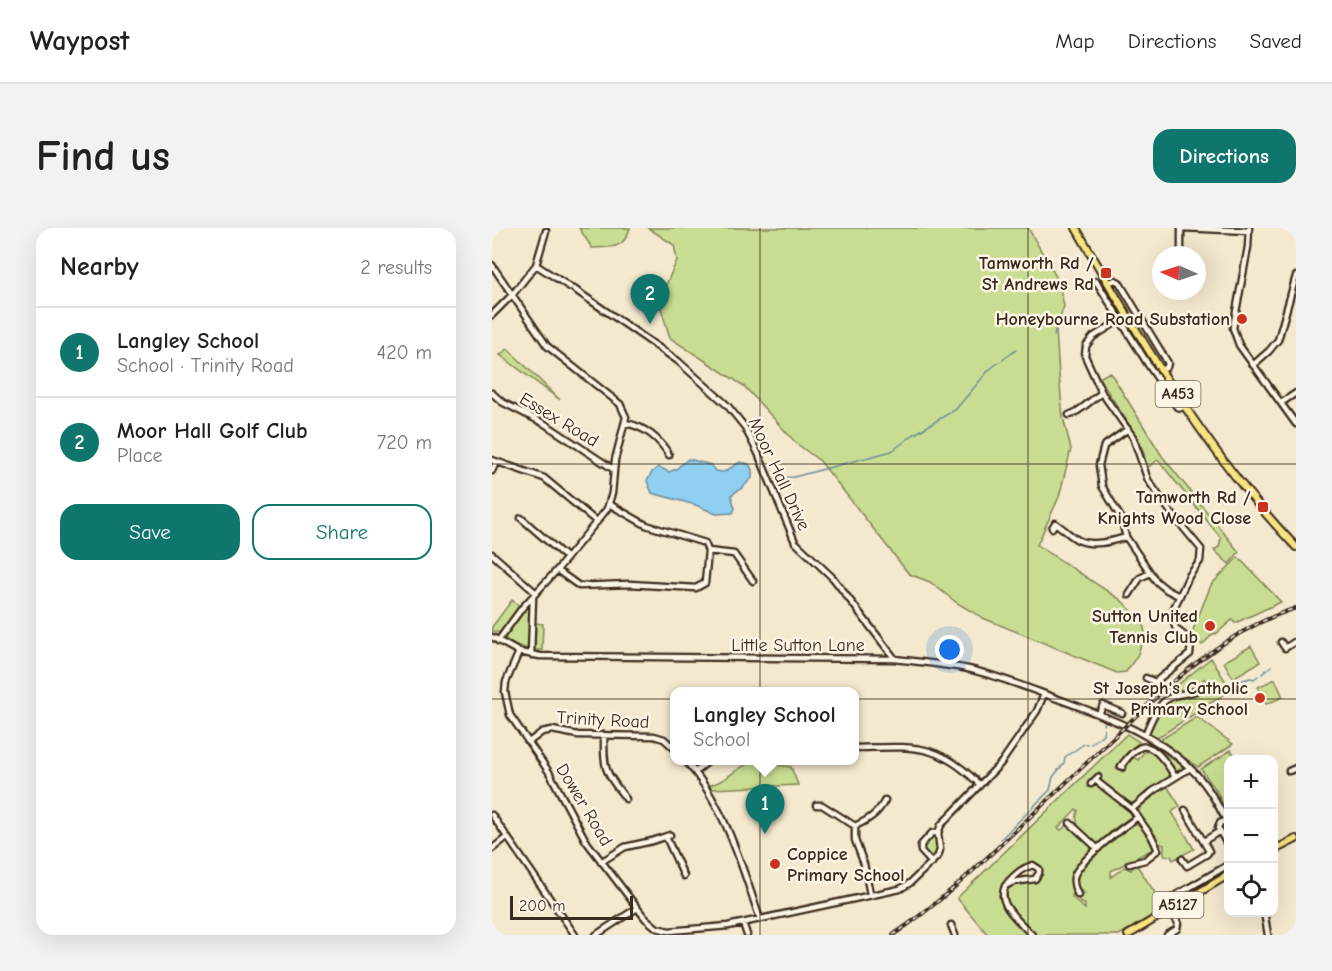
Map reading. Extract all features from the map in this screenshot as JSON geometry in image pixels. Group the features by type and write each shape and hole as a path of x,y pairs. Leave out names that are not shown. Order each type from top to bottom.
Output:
{"main road":[{"name":"A453","path":"1076,228 1130,321 1185,405 1255,502 1295,543"},
{"path":"1278,848 1296,839"},
{"name":"A5127","path":"1130,934 1224,877"}],"street":[{"path":"1181,246 1182,228 1249,230 1233,328 1236,339 1296,424"},
{"path":"492,315 513,294 536,265 546,231"},
{"path":"492,265 547,346 620,404 625,413 626,423 614,469 609,504 597,522 498,641"},
{"name":"Moor Hall Drive","path":"536,265 678,361 727,405 744,426 758,453 795,542 833,578 895,659"},
{"path":"1253,364 1278,340 1296,276"},
{"path":"1108,283 1115,280 1119,282 1168,363 1167,367 1162,370"},
{"path":"1097,286 1177,407 1181,408 1185,405"},
{"path":"1124,310 1120,320 1093,337 1086,346 1087,361 1102,393 1136,444 1148,480 1201,549 1200,561 1179,596 1172,622 1176,629 1189,639 1190,654 1155,682 1150,689"},
{"path":"1120,320 1130,321"},
{"name":"Essex Road","path":"492,393 502,402 545,424 614,469"},
{"path":"1069,415 1079,412 1086,403 1102,393"},
{"path":"1281,403 1296,393"},
{"path":"626,423 637,425 654,436 665,447 669,455"},
{"path":"1128,429 1107,442 1102,451 1100,465 1102,486 1121,518 1126,537 1150,573 1163,588 1179,596"},
{"path":"492,471 494,461 544,478 597,522"},
{"path":"556,570 579,586 629,584 696,588 705,583 707,545 702,541 646,525 609,504"},
{"path":"521,517 567,558"},
{"path":"1052,528 1055,523 1083,542 1101,543 1126,537"},
{"path":"708,551 734,555 753,581"},
{"path":"492,555 535,594"},
{"path":"1129,595 1140,578 1150,573"},
{"path":"531,655 535,594"},
{"name":"Little Sutton Lane","path":"492,637 519,652 531,655 895,659 966,669 1003,678 1099,714 1145,735 1175,754 1190,768 1212,795 1224,817"},
{"path":"1281,642 1286,648 1296,641"},
{"name":"Dower Road","path":"519,652 506,681 505,699 510,715 549,772 586,841 637,908 653,925 669,931 743,923 905,887 932,862"},
{"path":"1146,678 1155,682"},
{"path":"1145,735 1152,715 1170,698 1207,689 1204,680"},
{"path":"938,833 932,833 921,845 921,851 932,862 940,850 938,833 945,820 994,771 1037,711 1044,694"},
{"name":"Little Sutton Lane","path":"1099,714 1103,705 1122,713"},
{"name":"Trinity Road","path":"529,742 542,732 552,730 578,735 654,736 670,743"},
{"path":"604,735 605,767 626,799"},
{"path":"1123,767 1121,766 1144,746 1162,757 1175,777"},
{"path":"859,748 908,747 931,751 954,762 980,785"},
{"path":"690,765 707,789 729,832 760,919"},
{"path":"695,771 703,765"},
{"path":"1132,810 1153,791 1190,768"},
{"path":"1289,771 1296,768"},
{"path":"1095,781 1132,810 1152,837 1158,850 1145,860 1129,864"},
{"path":"818,803 855,826"},
{"path":"855,826 869,819 885,803"},
{"path":"1182,859 1186,866 1207,854 1209,850 1185,810"},
{"path":"492,815 575,935"},
{"path":"1078,895 1074,886 1075,875 1115,832 1138,818"},
{"path":"1070,822 1098,849"},
{"path":"1224,823 1219,825 1224,838"},
{"path":"855,826 855,840 864,864 870,894"},
{"path":"1204,841 1220,831"},
{"path":"601,862 625,847 668,836 684,876"},
{"path":"492,849 507,837"},
{"path":"1005,886 1013,882 1035,879 1040,873 1039,869 1033,865 1022,868 1005,886 1002,893 1004,904 1032,935"},
{"path":"1167,935 1178,926 1166,901 1224,868"},
{"path":"596,935 637,908"},
{"path":"1265,917 1268,935"},
{"path":"743,923 747,935"},
{"path":"951,925 954,935"}],"green space":[{"path":"579,228 630,228 620,244 592,248"},
{"path":"648,228 1028,228 1059,282 1064,306 1056,330 1063,417 1071,449 1059,497 1037,545 1121,600 1143,622 1145,634 1137,656 1126,672 1117,673 983,618 957,603 930,582 909,574 820,461 797,444 744,386 670,338 661,308 662,294 677,260 674,245"},
{"path":"508,349 560,400 500,355"},
{"path":"1110,372 1162,456 1239,552 1229,564 1214,550 1219,547 1221,538 1158,460 1147,468 1143,450 1136,435 1099,378"},
{"path":"1238,557 1281,602 1235,623 1232,620 1202,645 1191,635 1211,585"},
{"path":"512,600 521,607 500,633 492,631 492,627"},
{"path":"530,605 530,647 528,649 516,645 526,651 503,640 513,644 504,638"},
{"path":"535,623 543,624 542,650 534,650"},
{"path":"1251,646 1260,662 1233,678 1224,662"},
{"path":"1211,658 1231,690 1157,738 1150,734 1155,715 1172,699 1194,696 1201,691 1211,689 1206,679 1203,679 1202,686 1198,689 1171,695 1169,692"},
{"path":"1275,679 1283,697 1266,704 1258,687"},
{"path":"1197,717 1233,744 1198,767 1160,740"},
{"path":"1127,734 1139,742 1116,768 1123,772 1133,757 1138,760 1144,752 1150,751 1165,765 1169,777 1134,803 1116,795 1097,774 1088,783 1091,787 1097,785 1131,811 1132,816 1112,830 1100,844 1095,843 1080,828 1076,809 1058,828 1061,830 1066,826 1071,827 1091,847 1091,852 1073,873 1072,897 1085,909 1085,904 1078,899 1085,894 1077,886 1078,873 1117,835 1134,823 1143,829 1153,846 1151,850 1111,871 1111,877 1124,867 1131,870 1136,864 1165,908 1119,935 1035,935 1008,905 1005,895 1014,885 1033,882 1042,875 1042,868 1036,864 1029,864 1015,870 1004,883 999,897 1005,911 1028,935 988,935 957,898"},
{"path":"1147,741 1182,766 1181,770 1175,771 1160,752 1145,745"},
{"path":"1231,750 1234,755 1224,755 1224,807 1216,790 1201,769"},
{"path":"743,766 791,767 798,785 712,789 710,785 722,781"},
{"path":"1167,786 1180,806 1172,812 1194,849 1173,860 1171,856 1164,855 1164,845 1158,843 1139,814 1140,807"},
{"path":"931,835 936,836 938,845 932,859 922,850 922,844"}],"water":[{"path":"688,459 711,465 715,471 724,472 740,462 749,464 752,478 731,495 735,508 733,513 716,514 696,505 652,493 647,481 652,472 659,467 669,472"}],"waterway":[{"path":"1054,336 1057,319"},
{"path":"1001,361 1016,350"},
{"path":"776,478 794,477 892,451 913,435 956,409 989,370 999,362"},
{"path":"1262,674 1271,666"},
{"path":"1228,685 1258,676"},
{"path":"1091,744 1103,734 1104,729"},
{"path":"1001,839 1050,790 1053,777 1064,763 1065,757 1087,744"}],"railway":[{"path":"893,935 968,875 1177,678 1245,630 1296,608"}],"place":[{"name":"Tamworth Rd / St Andrews Rd","path":"1106,273"},
{"name":"Honeybourne Road Substation","path":"1242,319"},
{"name":"Moor Hall Golf Club","path":"650,324"},
{"name":"Tamworth Rd / Knights Wood Close","path":"1263,507"},
{"name":"Sutton United Tennis Club","path":"1210,626"},
{"name":"St Joseph's Catholic Primary School","path":"1260,698"},
{"name":"Langley School","path":"765,834"},
{"name":"Coppice Primary School","path":"775,864"}]}
